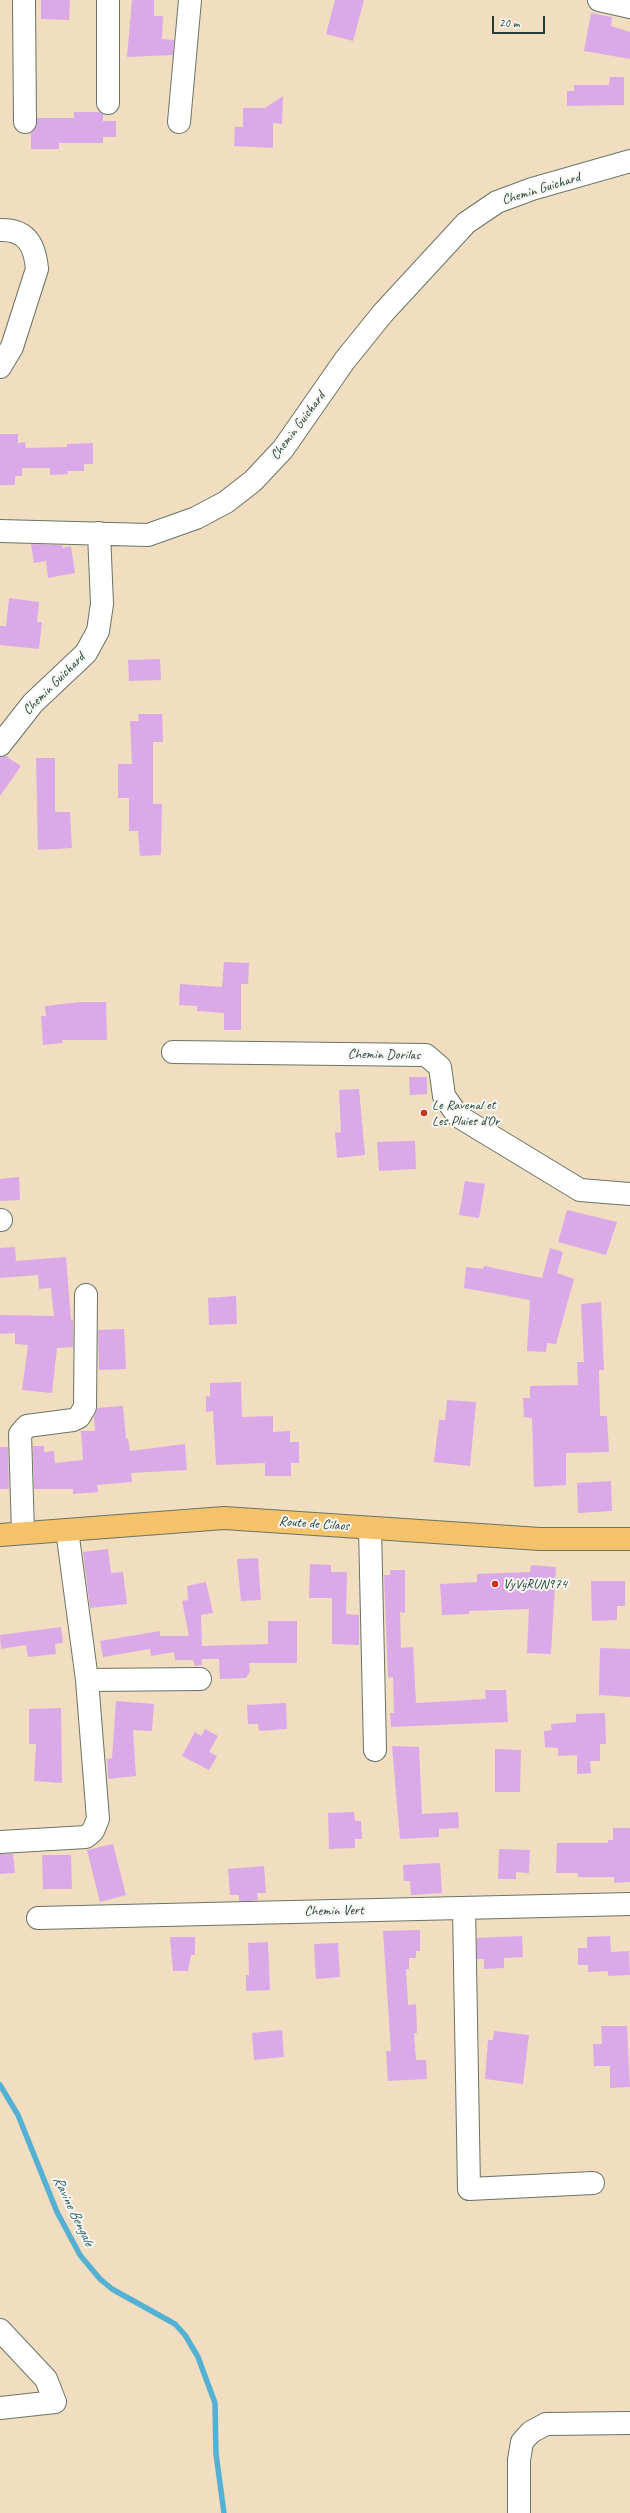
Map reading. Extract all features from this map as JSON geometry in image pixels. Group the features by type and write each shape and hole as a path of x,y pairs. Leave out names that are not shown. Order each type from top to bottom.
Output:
{"main road":[{"name":"Route de Cilaos","path":"0,1535 22,1532 224,1518 540,1539 629,1539"}],"street":[{"path":"24,0 25,122"},
{"path":"108,0 108,103"},
{"path":"179,122 190,0"},
{"path":"600,0 630,7"},
{"name":"Chemin Guichard","path":"0,745 33,703 86,653 98,631 102,604 99,533 148,535 196,518 226,502 253,481 283,449 345,360 383,313 466,223 497,202 532,189 630,160"},
{"path":"0,230 18,231 27,239 36,259 37,270 12,347 0,366"},
{"path":"0,531 99,533"},
{"name":"Chemin Dorilas","path":"173,1052 426,1055 440,1067 444,1096 458,1116 580,1190 630,1194"},
{"path":"22,1532 20,1434 26,1426 73,1420 79,1417 85,1407 86,1295"},
{"path":"370,1528 375,1750"},
{"path":"0,1842 80,1839 86,1837 93,1831 98,1819 88,1680 67,1530"},
{"path":"88,1680 200,1679"},
{"name":"Chemin Vert","path":"38,1918 630,1904"},
{"path":"464,1908 469,2189 593,2183"},
{"path":"0,2330 46,2379 55,2402 0,2408"},
{"path":"519,2513 519,2460 522,2442 531,2432 546,2424 630,2423"}],"building":[{"path":"41,0 70,0 69,20 41,19"},
{"path":"132,0 154,0 154,16 163,16 162,39 174,40 173,55 127,57"},
{"path":"335,0 364,0 353,41 326,34"},
{"path":"591,13 612,17 611,26 630,32 630,59 584,51"},
{"path":"610,77 624,77 624,105 567,106 567,91 574,91 574,85 609,85"},
{"path":"283,96 282,124 273,123 273,148 234,146 235,127 243,127 243,108 265,108"},
{"path":"74,112 100,112 103,114 103,121 116,121 116,137 103,137 103,143 59,143 59,149 31,149 31,133 36,128 37,118 74,118"},
{"path":"0,434 18,434 18,443 25,442 26,448 67,447 67,444 93,443 93,464 84,464 84,471 67,471 68,474 50,475 50,468 22,468 22,476 15,476 15,485 0,485"},
{"path":"31,544 62,545 62,548 71,546 75,573 48,578 46,561 34,563"},
{"path":"9,598 39,602 37,622 42,622 39,649 0,645 0,626 6,626"},
{"path":"160,659 161,680 129,681 128,660"},
{"path":"138,714 162,714 163,742 153,742 153,804 162,804 161,855 140,856 138,831 129,831 129,798 118,798 118,764 132,764 130,721 139,721"},
{"path":"6,756 21,766 0,796 0,757"},
{"path":"36,758 55,758 55,812 70,812 72,848 38,850"},
{"path":"224,962 249,963 248,984 241,984 241,1030 224,1030 224,1013 197,1011 197,1006 179,1005 180,984 222,987"},
{"path":"82,1002 106,1002 107,1040 62,1040 63,1043 43,1045 41,1016 46,1016 45,1006"},
{"path":"409,1077 427,1077 427,1094 410,1095"},
{"path":"359,1089 365,1155 337,1158 335,1133 341,1132 339,1090"},
{"path":"415,1141 416,1169 379,1171 377,1142"},
{"path":"19,1177 20,1200 0,1201 0,1179"},
{"path":"465,1181 485,1184 479,1218 459,1215"},
{"path":"567,1210 617,1222 606,1255 558,1242"},
{"path":"15,1247 16,1261 66,1257 71,1320 73,1320 73,1347 57,1348 52,1393 22,1390 28,1345 15,1344 15,1333 0,1334 0,1315 54,1316 51,1288 39,1289 38,1275 0,1278 0,1248"},
{"path":"550,1248 563,1252 557,1273 574,1279 556,1344 547,1343 546,1352 527,1351 530,1300 464,1288 466,1267 483,1269 484,1266 542,1278"},
{"path":"236,1296 237,1324 209,1325 208,1298"},
{"path":"601,1302 604,1370 599,1370 600,1416 607,1416 609,1452 566,1453 566,1485 534,1487 532,1418 524,1417 523,1398 530,1398 530,1386 578,1385 577,1362 584,1362 581,1304"},
{"path":"124,1329 126,1369 99,1370 98,1330"},
{"path":"241,1382 242,1417 273,1416 273,1432 290,1431 290,1442 299,1442 299,1463 291,1463 291,1476 265,1476 265,1463 216,1465 213,1411 206,1412 206,1396 210,1397 210,1383"},
{"path":"447,1400 476,1402 470,1466 434,1462 439,1420 445,1420"},
{"path":"123,1406 126,1439 128,1438 130,1451 185,1444 187,1470 131,1473 132,1482 97,1485 98,1492 73,1494 73,1489 34,1489 33,1446 44,1446 44,1452 54,1451 55,1463 83,1460 81,1431 95,1431 94,1417 97,1408"},
{"path":"0,1447 8,1447 9,1489 0,1489"},
{"path":"611,1481 612,1511 578,1513 577,1483"},
{"path":"108,1549 111,1573 123,1572 127,1604 90,1608 83,1552"},
{"path":"258,1558 261,1600 241,1601 237,1559"},
{"path":"310,1564 331,1565 331,1572 347,1572 346,1614 359,1615 359,1645 332,1644 332,1598 309,1598"},
{"path":"531,1565 556,1567 551,1654 527,1653 529,1609 469,1611 469,1614 442,1615 440,1584 477,1582 477,1574 530,1572"},
{"path":"390,1570 405,1570 405,1613 400,1612 401,1648 413,1647 416,1703 486,1699 485,1690 506,1690 508,1722 391,1727 390,1713 394,1713 393,1677 388,1678 384,1575 390,1575"},
{"path":"591,1581 625,1581 625,1606 617,1606 617,1620 592,1621"},
{"path":"206,1582 213,1613 201,1615 202,1646 268,1644 268,1621 297,1621 297,1663 249,1663 250,1671 246,1678 220,1679 219,1659 202,1659 202,1665 195,1666 193,1660 175,1660 174,1652 151,1656 150,1649 103,1657 100,1641 160,1631 160,1636 189,1636 182,1601 188,1600 187,1586"},
{"path":"61,1627 63,1643 55,1644 56,1654 28,1657 26,1645 1,1649 0,1635"},
{"path":"600,1648 630,1649 630,1697 599,1695"},
{"path":"116,1701 154,1704 152,1731 133,1730 136,1776 108,1779 107,1759 112,1758"},
{"path":"286,1703 287,1729 259,1731 258,1724 248,1724 247,1705"},
{"path":"61,1708 62,1783 34,1781 36,1744 29,1744 29,1709"},
{"path":"605,1713 606,1744 600,1744 600,1761 590,1761 591,1773 577,1774 577,1755 558,1756 558,1748 545,1747 544,1731 552,1730 551,1724 576,1722 576,1714"},
{"path":"205,1729 218,1736 209,1752 217,1756 209,1770 182,1756 195,1732 201,1736"},
{"path":"392,1746 419,1747 422,1814 458,1812 459,1828 439,1829 439,1837 400,1839"},
{"path":"495,1749 521,1750 520,1792 495,1792"},
{"path":"354,1812 355,1821 361,1821 362,1839 355,1839 355,1848 329,1849 328,1813"},
{"path":"613,1828 630,1828 630,1882 614,1883 614,1877 578,1877 578,1873 556,1873 557,1843 608,1843 608,1840 613,1840"},
{"path":"113,1844 126,1895 100,1902 87,1850"},
{"path":"499,1849 530,1850 529,1873 516,1872 516,1879 498,1879"},
{"path":"0,1854 13,1854 15,1873 0,1874"},
{"path":"42,1855 71,1855 72,1889 43,1889"},
{"path":"440,1863 442,1893 411,1895 410,1881 404,1881 403,1865"},
{"path":"264,1866 266,1893 257,1893 258,1900 239,1901 239,1895 230,1895 228,1869"},
{"path":"420,1930 420,1951 416,1951 416,1958 409,1958 409,1969 406,1969 408,2005 416,2004 417,2033 414,2033 416,2060 426,2060 427,2079 388,2081 386,2051 391,2051 383,1931"},
{"path":"522,1936 523,1957 504,1958 504,1968 484,1969 484,1959 477,1959 477,1938"},
{"path":"610,1936 611,1952 629,1951 630,1975 608,1976 608,1971 588,1972 588,1965 578,1965 578,1948 587,1948 587,1937"},
{"path":"170,1937 195,1937 195,1955 191,1955 188,1971 173,1971"},
{"path":"268,1942 270,1990 246,1991 246,1975 249,1975 248,1943"},
{"path":"338,1943 340,1977 316,1979 314,1944"},
{"path":"601,2026 627,2026 630,2087 610,2088 610,2066 594,2066 593,2044 602,2044"},
{"path":"282,2030 284,2057 254,2060 252,2033"},
{"path":"494,2031 529,2035 523,2084 485,2079 488,2040 493,2040"}],"waterway":[{"name":"Ravine Bengale","path":"0,2085 18,2115 57,2212 80,2255 100,2279 112,2289 175,2324 185,2335 198,2357 215,2403 216,2454 224,2513"}],"place":[{"name":"Le Ravenal et Les Pluies d'Or","path":"424,1113"},
{"name":"VyVyRUN974","path":"495,1584"}]}
